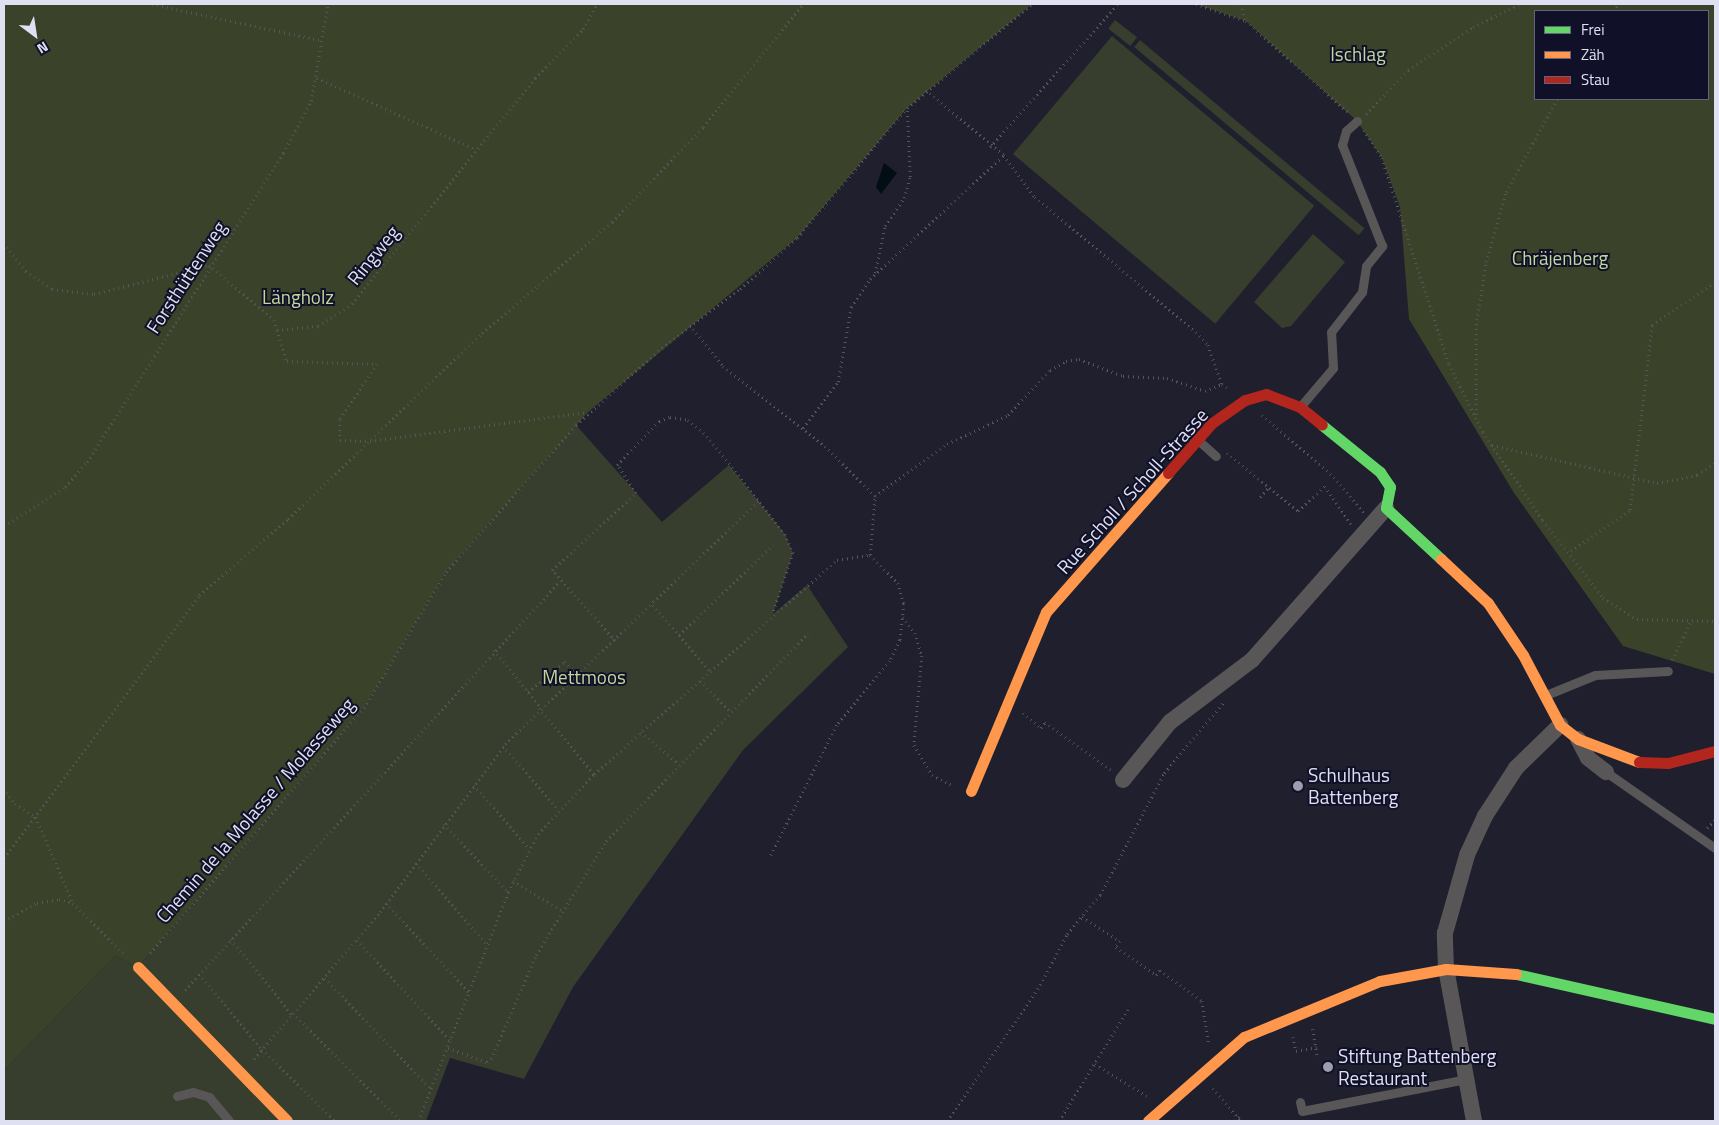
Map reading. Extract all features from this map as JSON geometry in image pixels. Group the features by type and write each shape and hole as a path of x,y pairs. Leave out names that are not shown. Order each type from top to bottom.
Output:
{"street":[{"name":"Rue Scholl / Scholl-Strasse","path":"970,791 1007,700 1046,612 1198,440 1245,400 1266,394 1300,408 1380,472 1390,487 1386,508"},
{"path":"1123,780 1170,722 1252,660 1386,508 1488,603 1546,695 1560,726 1578,739 1640,762 1668,763 1715,751"},
{"path":"1470,1121 1466,1079 1446,969 1445,933 1452,902 1481,824 1516,768 1560,726"},
{"path":"1578,739 1588,758 1606,772"},
{"path":"138,968 287,1121"},
{"path":"1148,1121 1244,1037 1380,981 1446,969 1536,976 1715,1019"}],"lane":[{"path":"1300,408 1333,368 1331,332 1362,292 1366,266 1382,246 1342,145 1346,131 1357,121"},
{"path":"1198,440 1218,454"},
{"path":"1546,695 1595,675 1668,671"},
{"path":"1606,772 1715,848"},
{"path":"1300,1102 1302,1111 1466,1079"},
{"path":"177,1096 192,1092 208,1097 229,1121"}],"path":[{"path":"152,4 320,40"},
{"name":"Forsthüttenweg","path":"4,526 64,487 87,462 209,266 301,124 317,78 320,40 328,4"},
{"name":"Ringweg","path":"277,330 318,326 352,304 535,78 583,29 596,4"},
{"path":"4,858 36,817 179,617 370,441 482,333 612,222 703,127 803,4"},
{"name":"Chemin de la Molasse / Molasseweg","path":"138,968 364,708 446,572 588,412 690,325 740,289 797,238 907,108 926,90 1032,4"},
{"path":"990,147 1118,4"},
{"path":"1196,4 1246,21 1357,121 1382,158 1449,364 1490,445 1543,520 1570,551 1603,598 1637,619 1715,621"},
{"path":"1241,4 1246,21"},
{"path":"1357,121 1408,70 1473,27 1520,4"},
{"path":"317,78 477,150"},
{"path":"926,90 990,147 1004,155 1035,196 1154,294 1208,344 1222,384 1245,400 1334,477 1372,523"},
{"path":"1478,421 1476,325 1486,262 1506,192 1556,100"},
{"path":"874,275 885,226 904,198 910,177 907,108"},
{"path":"803,428 838,382 851,307 874,275 1004,155"},
{"path":"4,243 26,271 52,289 75,295 137,286 209,266 274,320 287,361 377,364 340,420 340,440 370,441 588,412"},
{"path":"1570,551 1630,510 1637,478 1652,324 1715,282"},
{"path":"690,325 723,366 803,428 875,496"},
{"path":"770,857 837,725 890,661 900,640 903,617 898,583 870,555 875,496 947,444 1008,415 1050,370 1066,361 1079,359 1123,376 1168,378 1205,391 1222,384"},
{"path":"615,641 559,582 552,570 636,493 617,466 659,421 688,420 708,436 785,534 793,553 772,615"},
{"path":"1490,445 1657,483 1697,475 1715,463"},
{"path":"1218,454 1269,487 1298,511 1325,486 1359,538"},
{"path":"1260,497 1269,487"},
{"path":"241,1074 386,903 503,746 540,707 615,641 759,500"},
{"path":"679,635 773,545"},
{"path":"418,1121 451,1042 508,892 530,849 559,810 594,774 711,672 772,615 837,560 870,555"},
{"path":"172,1004 494,650 559,582"},
{"path":"652,604 711,672"},
{"path":"903,617 915,632 922,656 916,752 932,775 970,791"},
{"path":"1668,671 1676,644 1691,621"},
{"path":"448,1048 471,1058 491,1059 517,994 561,910 606,841 729,710 808,633"},
{"path":"494,650 594,774"},
{"path":"528,692 565,661 577,675"},
{"path":"700,681 729,710"},
{"path":"1007,700 1040,728 1044,722 1123,780"},
{"path":"947,1121 1082,917 1100,895 1164,772 1224,702"},
{"path":"641,732 678,763"},
{"path":"503,746 559,810"},
{"path":"474,785 530,849"},
{"path":"4,788 15,804 36,817 73,903 138,968"},
{"path":"444,824 508,892"},
{"path":"416,863 487,944"},
{"path":"513,881 561,910"},
{"path":"4,921 37,903 60,899 73,903"},
{"path":"386,903 470,992"},
{"path":"1082,917 1120,941 1116,947 1148,970 1156,975 1160,970 1202,1001 1212,1050"},
{"path":"231,939 292,1014 401,1121"},
{"path":"356,940 451,1042"},
{"path":"199,974 262,1049 335,1121"},
{"path":"324,977 431,1089"},
{"path":"1059,1121 1130,1006"},
{"path":"1312,1023 1318,1060"},
{"path":"1293,1037 1296,1051 1316,1047"},
{"path":"1095,1064 1154,1101"},
{"path":"1211,1085 1240,1117 1241,1121"},
{"path":"1235,1121 1240,1117"}],"green space":[{"name":"Längholz","path":"4,4 1032,4 907,108 797,238 588,412 446,572 364,708 138,967 115,956 4,1070"},
{"name":"Chräjenberg","path":"1196,4 1715,4 1715,674 1623,646 1514,493 1409,319 1400,207 1382,158 1357,121 1246,21"},
{"path":"1115,20 1137,37 1130,46 1108,29"},
{"path":"1112,36 1314,206 1215,324 1013,154"},
{"path":"1140,40 1364,228 1359,235 1134,47"},
{"path":"1313,234 1345,262 1291,326 1282,328 1254,302"},
{"name":"Mettmoos","path":"576,425 662,522 729,465 785,534 793,553 773,614 807,585 848,647 743,750 573,987 524,1079 450,1058 426,1121 4,1121 4,1070 115,956 138,967 364,708 446,572"}],"shaded area":[{"path":"884,163 897,173 881,194 876,187"}],"traffic: fast":[{"path":"1322,425 1380,472 1390,487 1386,508 1441,559"},
{"path":"1516,974 1715,1019"}],"traffic: slow":[{"path":"971,791 1046,612 1168,473"},
{"path":"1441,559 1488,603 1523,655 1560,725 1578,739 1639,762"},
{"path":"138,967 287,1121"},
{"path":"1148,1121 1244,1037 1380,981 1446,969 1516,974"}],"traffic: jam":[{"path":"1168,473 1212,423 1245,400 1266,394 1300,407 1322,425"},
{"path":"1639,762 1668,763 1715,751"}],"place":[{"name":"Schulhaus Battenberg","path":"1298,786"},
{"name":"Stiftung Battenberg Restaurant","path":"1328,1067"}],"park label":[{"name":"Ischlag","path":"1358,54"}]}
